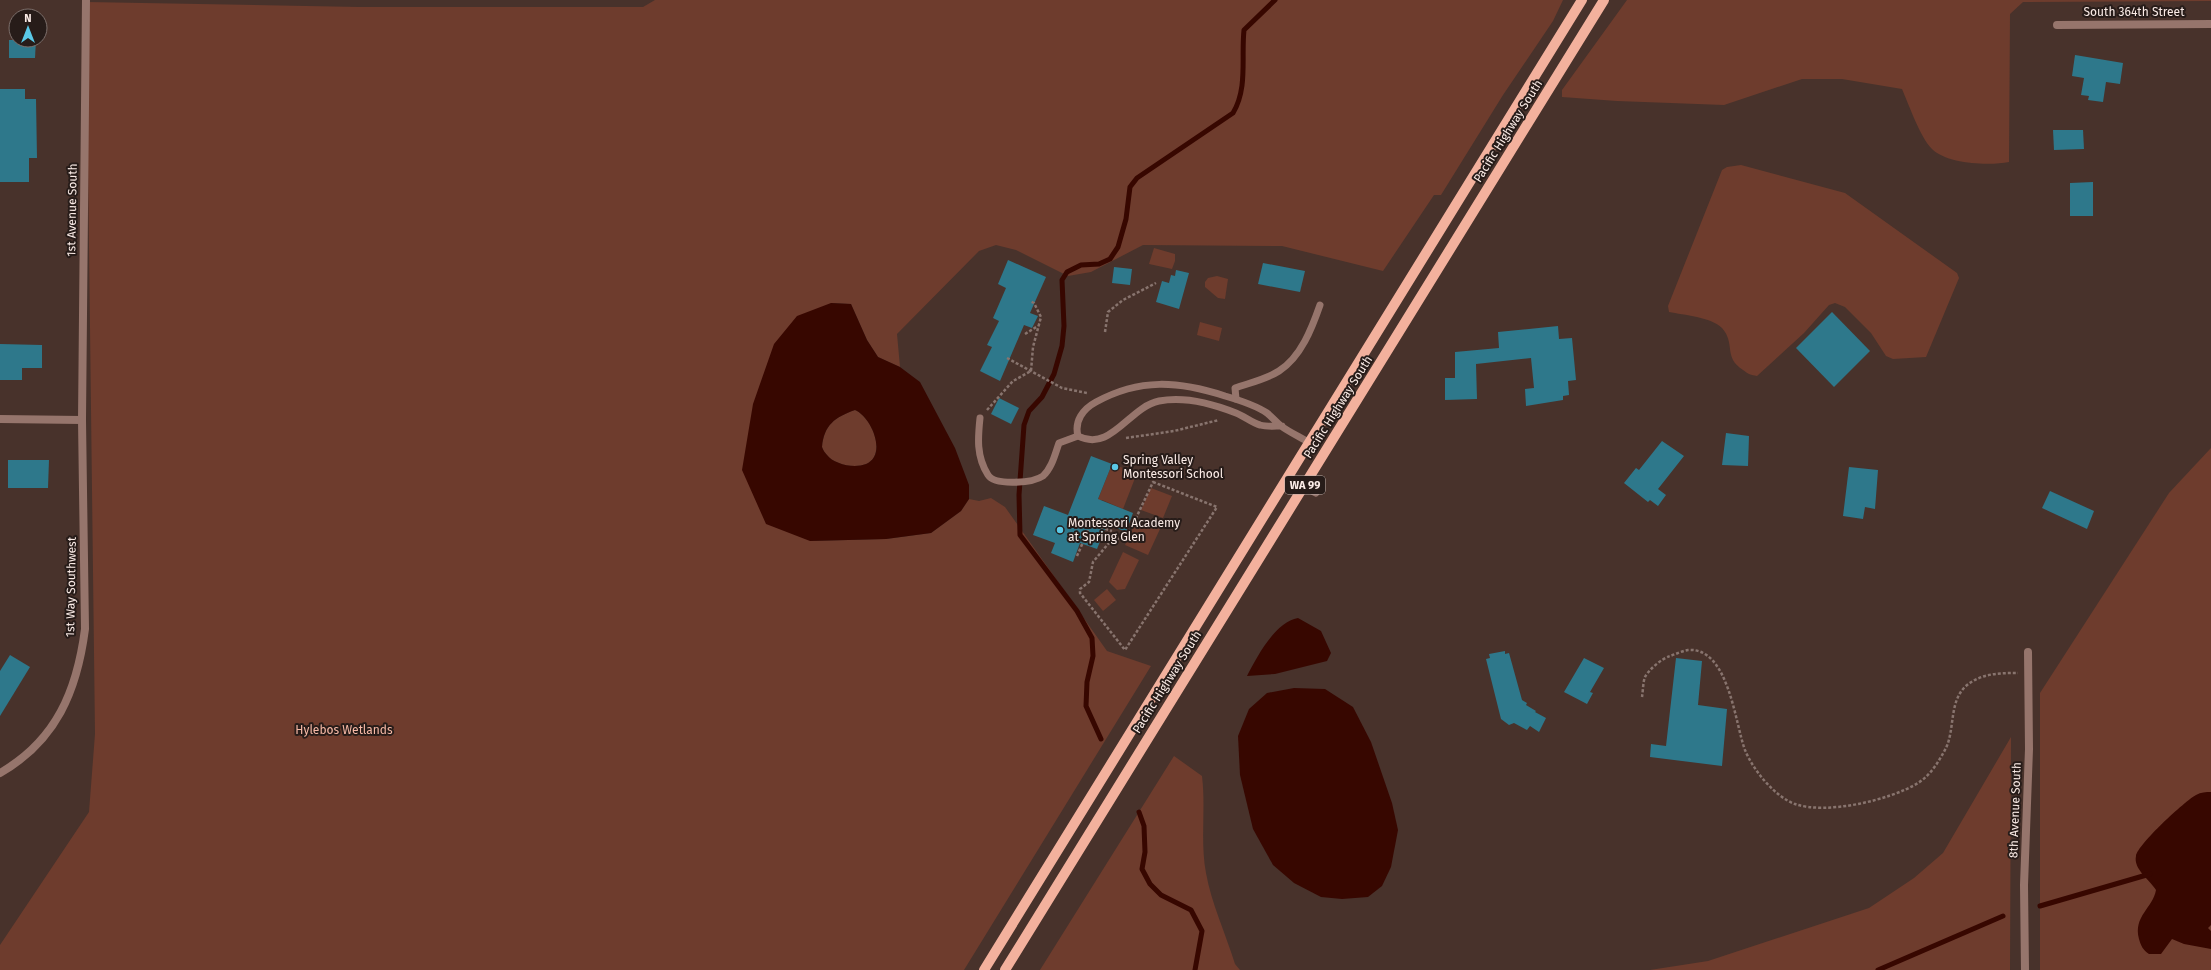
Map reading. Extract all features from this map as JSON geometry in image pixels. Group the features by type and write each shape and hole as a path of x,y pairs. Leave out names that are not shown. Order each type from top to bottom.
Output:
{"main road":[{"name":"Pacific Highway South","path":"984,970 1582,0"},
{"name":"Pacific Highway South","path":"1005,970 1604,0"}],"street":[{"name":"1st Avenue South","path":"82,420 86,0"},
{"name":"South 364th Street","path":"2057,25 2211,24"},
{"path":"0,420 82,420"},
{"name":"1st Way Southwest","path":"0,773 21,760 52,727 70,695 80,661 86,609 82,420"},
{"name":"8th Avenue South","path":"2025,970 2024,884 2030,750 2028,652"}],"lane":[{"path":"1236,399 1235,388 1279,371 1298,351 1312,329 1320,305"},
{"path":"1078,436 1076,427 1078,418 1093,404 1116,391 1134,386 1164,384 1194,386 1236,399 1267,413 1282,426 1310,443"},
{"path":"980,418 977,445 988,476 998,482 1028,481 1043,476 1052,464 1059,443 1078,436 1087,440 1099,440 1109,436 1137,411 1151,402 1172,398 1196,400 1236,413 1260,425 1282,426"},
{"path":"1304,486 1316,493"}],"path":[{"path":"1105,332 1108,312 1123,300 1156,283"},
{"path":"1030,301 1034,303 1041,317 1033,347 1031,371"},
{"path":"1025,334 1038,326"},
{"path":"1007,358 1062,388"},
{"path":"980,418 1014,381 1031,371"},
{"path":"1099,440 1174,431 1222,419 1236,413"},
{"path":"1153,482 1217,507 1125,650 1080,593 1080,589 1089,582 1092,562 1108,544 1128,532 1153,482"},
{"path":"1077,556 1091,524 1112,531"},
{"path":"1642,697 1645,676 1665,657 1688,650 1704,654 1718,667 1730,693 1745,751 1764,781 1779,796 1796,804 1814,807 1845,806 1874,801 1918,783 1935,768 1947,746 1958,696 1967,686 1979,678 1996,673 2028,672"}],"green space":[{"name":"Hylebos Wetlands","path":"655,0 1563,0 1553,21 1503,95 1441,195 1434,195 1383,271 1282,246 1143,245 1091,272 1068,276 1016,250 996,245 979,251 897,334 900,367 878,357 867,340 851,304 831,303 810,541 886,539 931,533 961,511 969,499 979,501 991,498 1005,507 1107,651 1151,666 964,970 0,970 0,945 89,812 95,734 86,2 359,7 643,7"},
{"path":"1627,0 2211,1 2023,2 2010,14 2009,162 1980,164 1948,158 1932,149 1919,129 1902,89 1842,79 1802,79 1724,105 1617,101 1562,97 1562,90"},
{"path":"1741,165 1845,193 1957,273 1959,278 1926,357 1893,359 1886,356 1871,333 1845,307 1835,303 1829,305 1804,333 1757,376 1751,375 1737,365 1733,360 1726,334 1717,324 1697,317 1669,312 1668,306 1722,170 1727,167"},
{"path":"1154,248 1175,254 1175,261 1172,269 1149,264"},
{"path":"1217,276 1228,279 1225,299 1218,298 1205,287 1205,282 1208,278"},
{"path":"1200,322 1222,328 1219,341 1197,335"},
{"path":"855,410 865,418 873,430 876,451 870,462 864,465 850,466 831,459 822,447 823,439 828,427 836,419"},
{"path":"2211,448 2211,970 2040,970 2040,693 2169,493"},
{"path":"1112,464 1137,473 1123,509 1102,500 1097,502"},
{"path":"1151,488 1172,496 1163,518 1141,510"},
{"path":"1137,519 1160,529 1148,555 1125,545"},
{"path":"1123,552 1139,560 1125,589 1117,590 1109,582"},
{"path":"1107,589 1116,600 1103,611 1094,600"},
{"path":"2011,737 2010,970 1650,970 1708,961 1869,908 1914,878 1943,853"},
{"path":"1174,756 1202,776 1203,849 1208,884 1235,964 1240,970 1040,970"}],"shaded area":[{"path":"831,303 851,304 867,340 878,357 900,367 920,382 955,448 969,485 969,499 961,511 931,533 886,539 810,541 766,524 742,470 753,404 774,344 797,316","holes":["855,410 860,413 873,430 876,445 874,457 870,462 858,466 850,466 831,459 822,448 823,439 828,427 836,419"]},
{"path":"1298,618 1321,631 1331,653 1327,661 1275,674 1247,676 1261,650 1274,633 1290,621"},
{"path":"1294,688 1325,689 1353,707 1371,742 1392,803 1398,830 1391,867 1382,886 1368,897 1342,899 1321,897 1294,883 1273,865 1253,829 1240,775 1238,736 1249,709 1267,693"},
{"path":"2211,792 2211,925 2208,928 2211,931 2211,949 2184,944 2172,939 2161,954 2149,954 2141,946 2138,931 2141,918 2151,902 2156,890 2139,870 2136,856 2153,833 2182,805 2198,794"}],"building":[{"path":"9,48 36,48 35,58 9,58"},
{"path":"2075,55 2123,63 2120,84 2106,82 2103,102 2088,100 2089,96 2081,95 2084,78 2072,76"},
{"path":"0,89 25,89 25,99 36,99 37,158 29,158 29,182 0,182"},
{"path":"2053,130 2083,130 2084,149 2054,150"},
{"path":"2093,182 2093,216 2070,216 2070,183"},
{"path":"1008,260 1046,277 1030,313 1038,316 1032,328 1024,325 1000,381 980,371 992,347 987,345 999,321 993,318 1006,288 998,284"},
{"path":"1263,263 1305,271 1300,292 1258,284"},
{"path":"1114,267 1132,269 1130,285 1112,283"},
{"path":"1176,270 1189,273 1179,309 1156,302 1162,281 1169,283 1171,275 1175,276"},
{"path":"1832,312 1870,351 1834,387 1796,348"},
{"path":"1558,326 1559,339 1572,338 1576,380 1568,381 1569,395 1563,396 1563,400 1526,406 1525,389 1534,388 1531,358 1476,364 1477,399 1445,400 1445,378 1455,378 1455,352 1499,348 1498,332"},
{"path":"0,344 42,345 42,368 22,368 22,380 0,380"},
{"path":"999,398 1019,408 1011,424 991,414"},
{"path":"1726,433 1749,436 1748,466 1722,465"},
{"path":"1662,441 1684,456 1658,489 1666,495 1658,506 1650,500 1648,502 1624,483 1636,468 1639,470"},
{"path":"1091,456 1112,464 1098,499 1133,513 1126,532 1107,524 1097,549 1080,543 1073,562 1051,553 1055,543 1033,535 1044,506 1068,515"},
{"path":"8,460 49,460 48,488 8,488"},
{"path":"1849,467 1878,470 1875,509 1865,507 1863,519 1843,516"},
{"path":"2050,491 2094,511 2087,529 2042,508"},
{"path":"1505,651 1505,654 1509,653 1522,700 1527,703 1526,705 1536,711 1535,712 1546,718 1539,732 1530,726 1527,730 1514,723 1509,725 1501,719 1486,659 1490,658 1489,654"},
{"path":"10,655 30,667 0,716 0,671"},
{"path":"1584,658 1604,668 1590,692 1593,693 1587,704 1564,692"},
{"path":"1676,658 1702,661 1698,705 1727,709 1722,766 1650,757 1651,744 1666,746"}],"waterway":[{"path":"1101,739 1086,706 1087,682 1093,656 1092,638 1077,611 1020,535 1019,495 1024,425 1029,411 1042,397 1054,374 1062,346 1064,326 1062,280 1067,272 1081,265 1099,264 1110,259 1118,247 1126,219 1130,187 1137,178 1233,113 1241,93 1244,30 1275,0"},
{"path":"1139,812 1144,826 1145,852 1142,869 1150,884 1161,895 1191,910 1202,931 1195,970"},
{"path":"2040,906 2150,874"},
{"path":"1878,970 2003,916"}],"place":[{"name":"Spring Valley Montessori School","path":"1115,467"},
{"name":"Montessori Academy at Spring Glen","path":"1060,530"}]}
